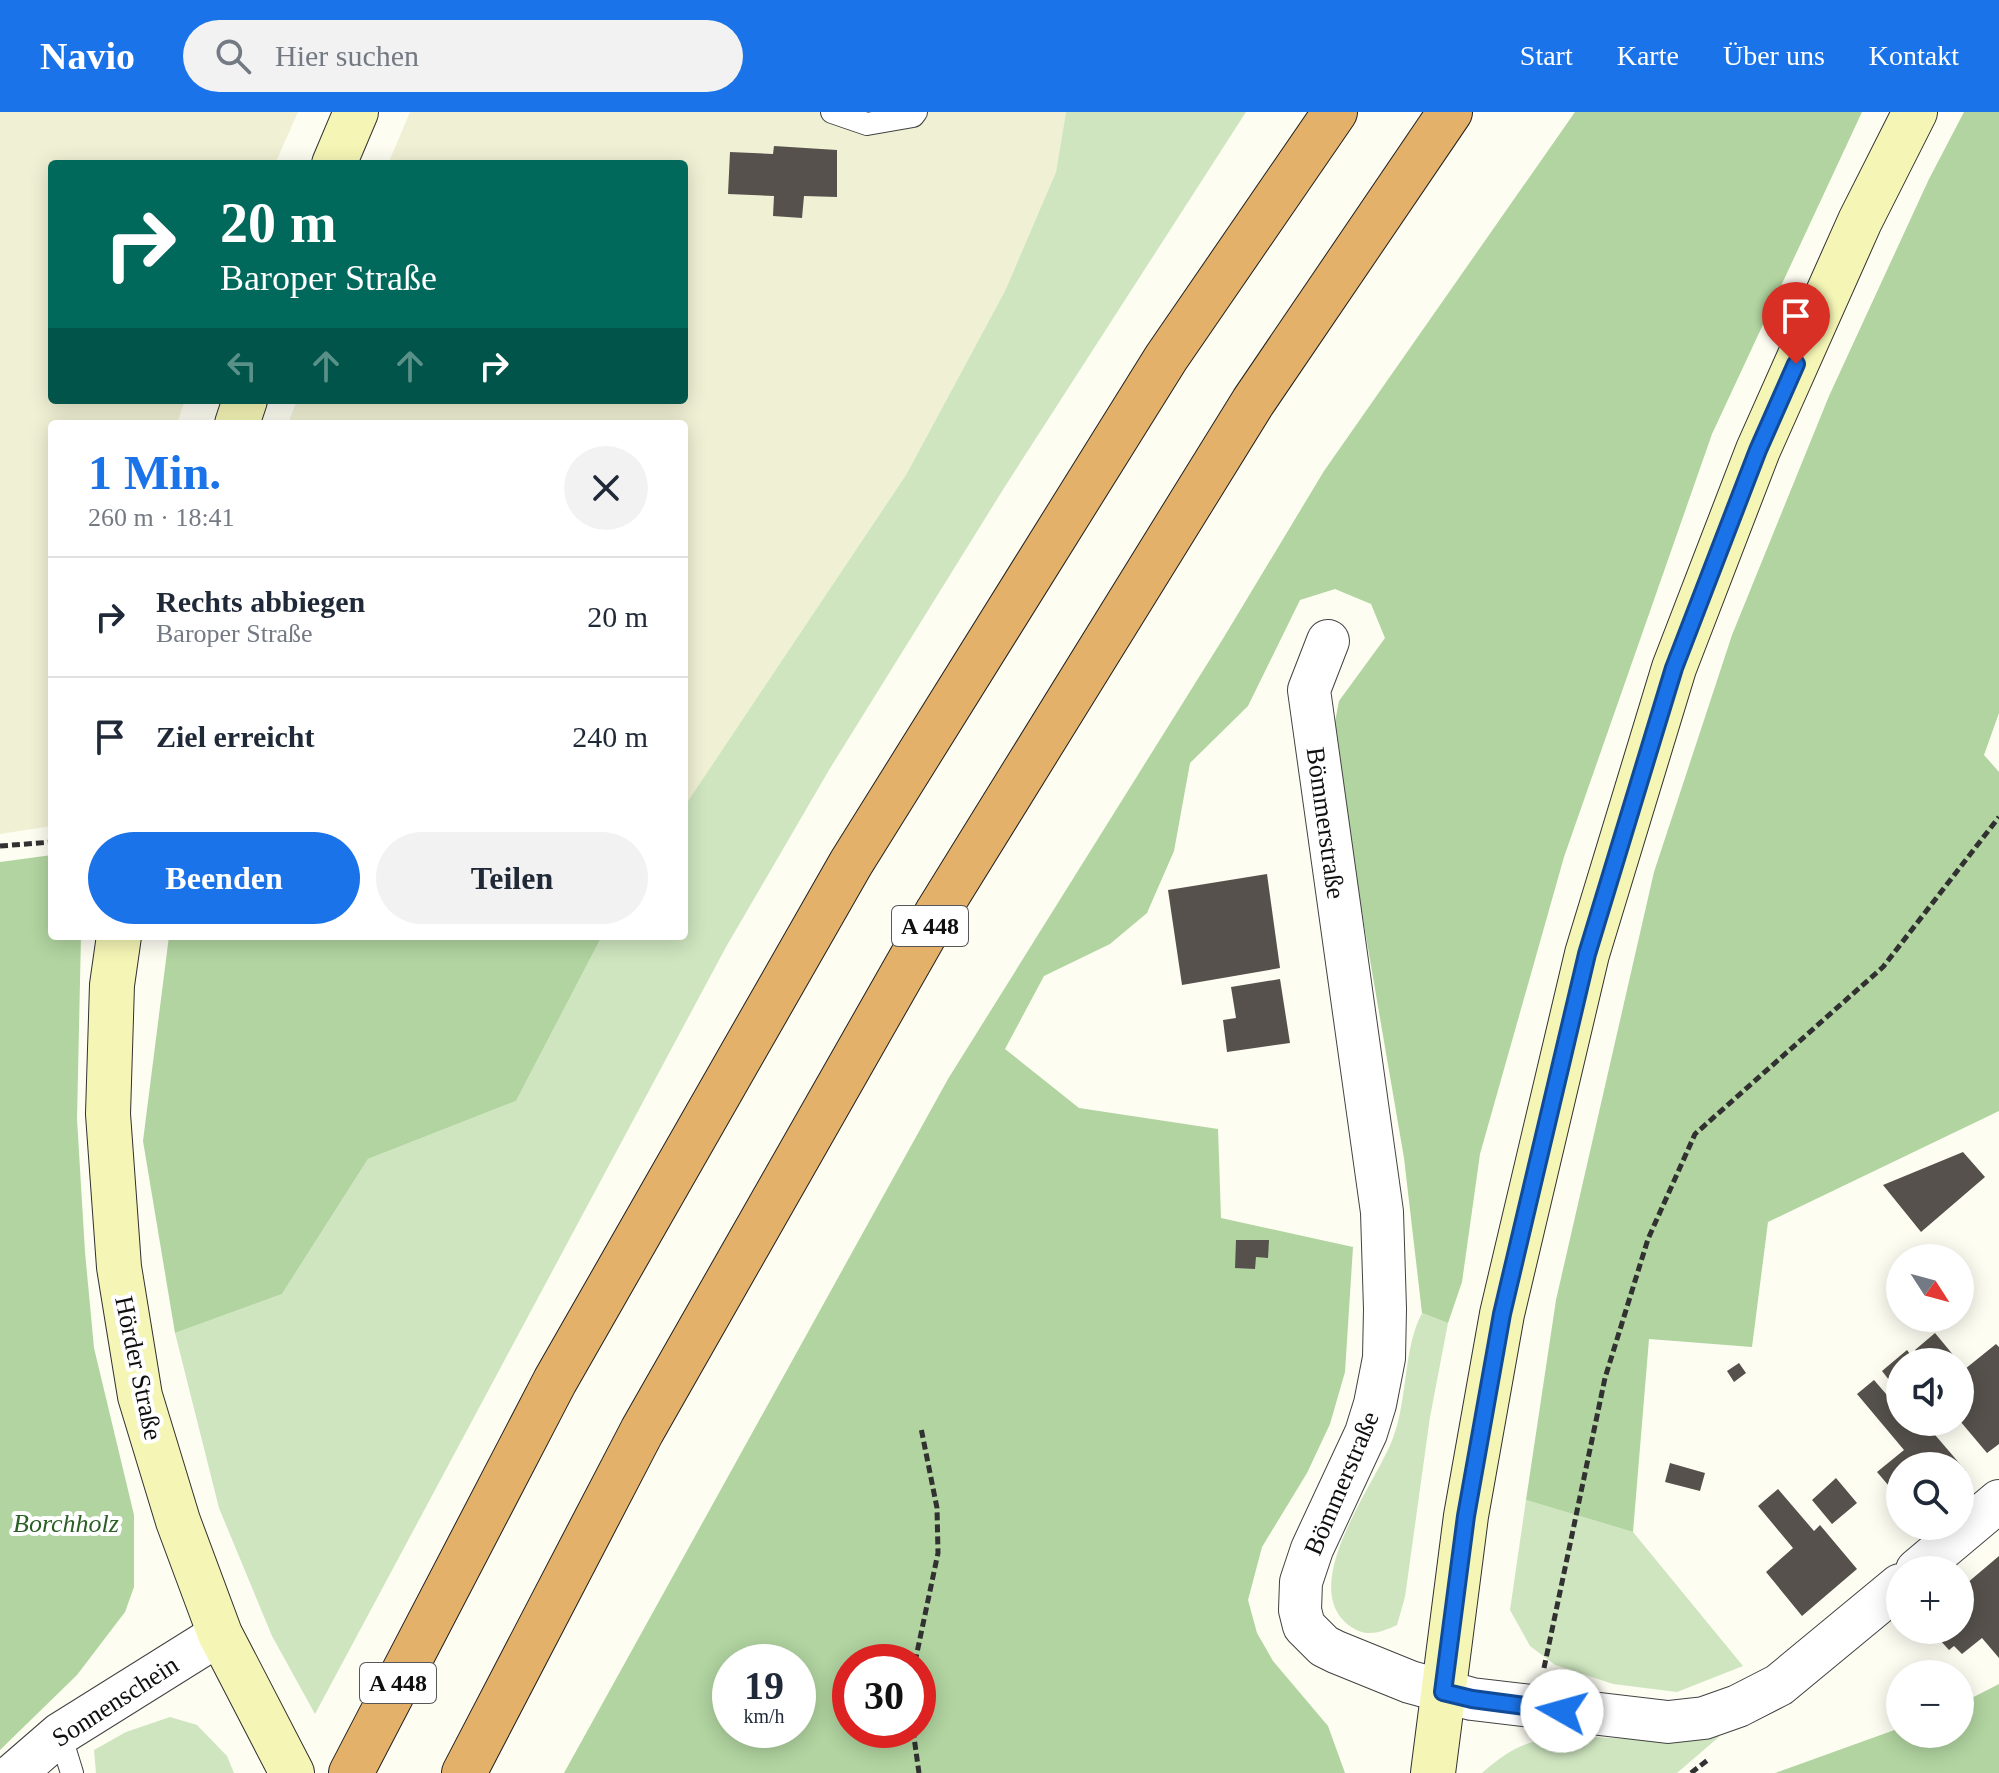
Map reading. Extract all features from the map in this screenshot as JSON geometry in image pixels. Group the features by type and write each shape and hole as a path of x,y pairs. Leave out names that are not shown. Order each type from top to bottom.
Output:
{"highway":[{"name":"A 448","path":"351,1773 555,1381 851,863 1166,358 1335,112"},
{"name":"A 448","path":"464,1773 642,1431 938,911 1253,402 1450,112"}],"main road":[{"path":"336,160 356,112"},
{"path":"1433,1773 1466,1516 1502,1314 1587,954 1674,668 1758,450 1860,221 1915,112"},
{"name":"Hörder Straße","path":"118,940 112,985 108,1114 119,1267 140,1396 178,1521 227,1650 292,1773"}],"street":[{"name":"Bömmerstraße","path":"1328,641 1309,690 1382,1212 1384,1358 1366,1433 1312,1549 1301,1582 1300,1610 1304,1626 1324,1646 1410,1682 1443,1692 1535,1708 1668,1722 1704,1718 1738,1706 1779,1685 1886,1597"},
{"path":"1934,1556 1999,1501"},
{"name":"Sonnenschein","path":"15,1773 60,1734 227,1650"}],"lane":[{"path":"832,112 867,124 913,116 916,112"},
{"path":"60,1734 72,1773"}],"path":[{"path":"1535,1708 1605,1378 1648,1239 1695,1134 1883,967 1999,817"},
{"path":"0,846 48,842"},
{"path":"919,1644 938,1553 937,1508 921,1428"},
{"path":"916,1748 919,1773"}],"green space":[{"path":"0,112 298,112 277,160 48,160 48,404 184,404 178,420 48,420 48,827 0,834"},
{"path":"410,112 1066,112 1056,172 1005,291 906,475 688,801 688,420 290,420 296,404 688,404 688,160 390,160"},
{"path":"1066,112 1246,112 1004,488 829,770 726,947 315,1714 272,1636 219,1508 175,1333 282,1294 368,1159 516,1101 600,940 688,940 688,801 906,475 1005,291 1056,172"},
{"path":"1575,112 1862,112 1712,434 1564,857 1480,1154 1462,1282 1448,1323 1422,1313 1404,1158 1332,738 1339,701 1385,638 1371,604 1335,589 1300,600 1248,706 1190,763 1174,851 1147,913 1110,944 1044,976 1005,1049 1079,1108 1218,1129 1221,1218 1353,1247 1345,1372 1330,1424 1307,1473 1262,1547 1248,1600 1257,1633 1273,1661 1328,1726 1345,1773 564,1773 948,1079 1324,471"},
{"path":"1964,112 1999,112 1999,713 1984,755 1999,772 1999,1111 1768,1222 1752,1347 1649,1339 1633,1532 1526,1500 1556,1300 1654,872 1732,635 1829,396 1929,179"},
{"name":"Borchholz","path":"48,856 48,940 81,940 77,1119 85,1252 94,1348 134,1515 134,1587 125,1612 77,1675 0,1750 0,862"},
{"path":"168,940 600,940 516,1101 368,1159 282,1294 175,1333 143,1141"},
{"path":"1422,1313 1448,1323 1430,1417 1405,1597 1397,1625 1383,1631 1365,1633 1346,1623 1334,1605 1331,1583 1346,1531 1393,1438 1412,1342"},
{"path":"1526,1500 1633,1532 1743,1666 1677,1692 1613,1684 1555,1665 1530,1646 1510,1610"},
{"path":"1999,1684 1999,1773 1775,1773 1886,1733 1886,1748 1974,1748 1974,1697"},
{"path":"170,1717 197,1725 227,1756 234,1773 96,1773 94,1750 126,1732"},
{"path":"1575,1736 1683,1742 1720,1736 1677,1773 1482,1773 1524,1745"}],"building":[{"path":"774,146 837,150 837,197 804,196 802,218 773,216 774,196 728,194 730,152 773,154"},
{"path":"1267,874 1280,968 1182,985 1168,890"},
{"path":"1280,979 1290,1043 1227,1052 1223,1020 1236,1018 1231,987"},
{"path":"1963,1152 1985,1177 1921,1232 1883,1185"},
{"path":"1236,1240 1269,1240 1268,1258 1256,1257 1255,1269 1235,1268"},
{"path":"1935,1333 1947,1348 1917,1348"},
{"path":"1996,1344 1999,1347 1999,1444 1987,1453 1973,1436 1974,1362"},
{"path":"1739,1363 1746,1373 1734,1382 1727,1371"},
{"path":"1874,1380 1886,1394 1886,1429 1857,1394"},
{"path":"1892,1436 1936,1436 1950,1452 1902,1452 1904,1450"},
{"path":"1670,1463 1705,1473 1700,1491 1665,1482"},
{"path":"1886,1465 1886,1483 1877,1472"},
{"path":"1836,1478 1857,1503 1832,1524 1812,1500"},
{"path":"1778,1489 1814,1531 1820,1525 1857,1569 1802,1616 1766,1572 1793,1548 1758,1506"},
{"path":"1999,1556 1999,1658 1982,1638 1962,1654 1954,1646 1949,1650 1944,1644 1974,1644 1974,1577"}],"route":[{"path":"1562,1711 1443,1692 1466,1516 1502,1314 1587,954 1674,668 1758,450 1796,364"}]}
